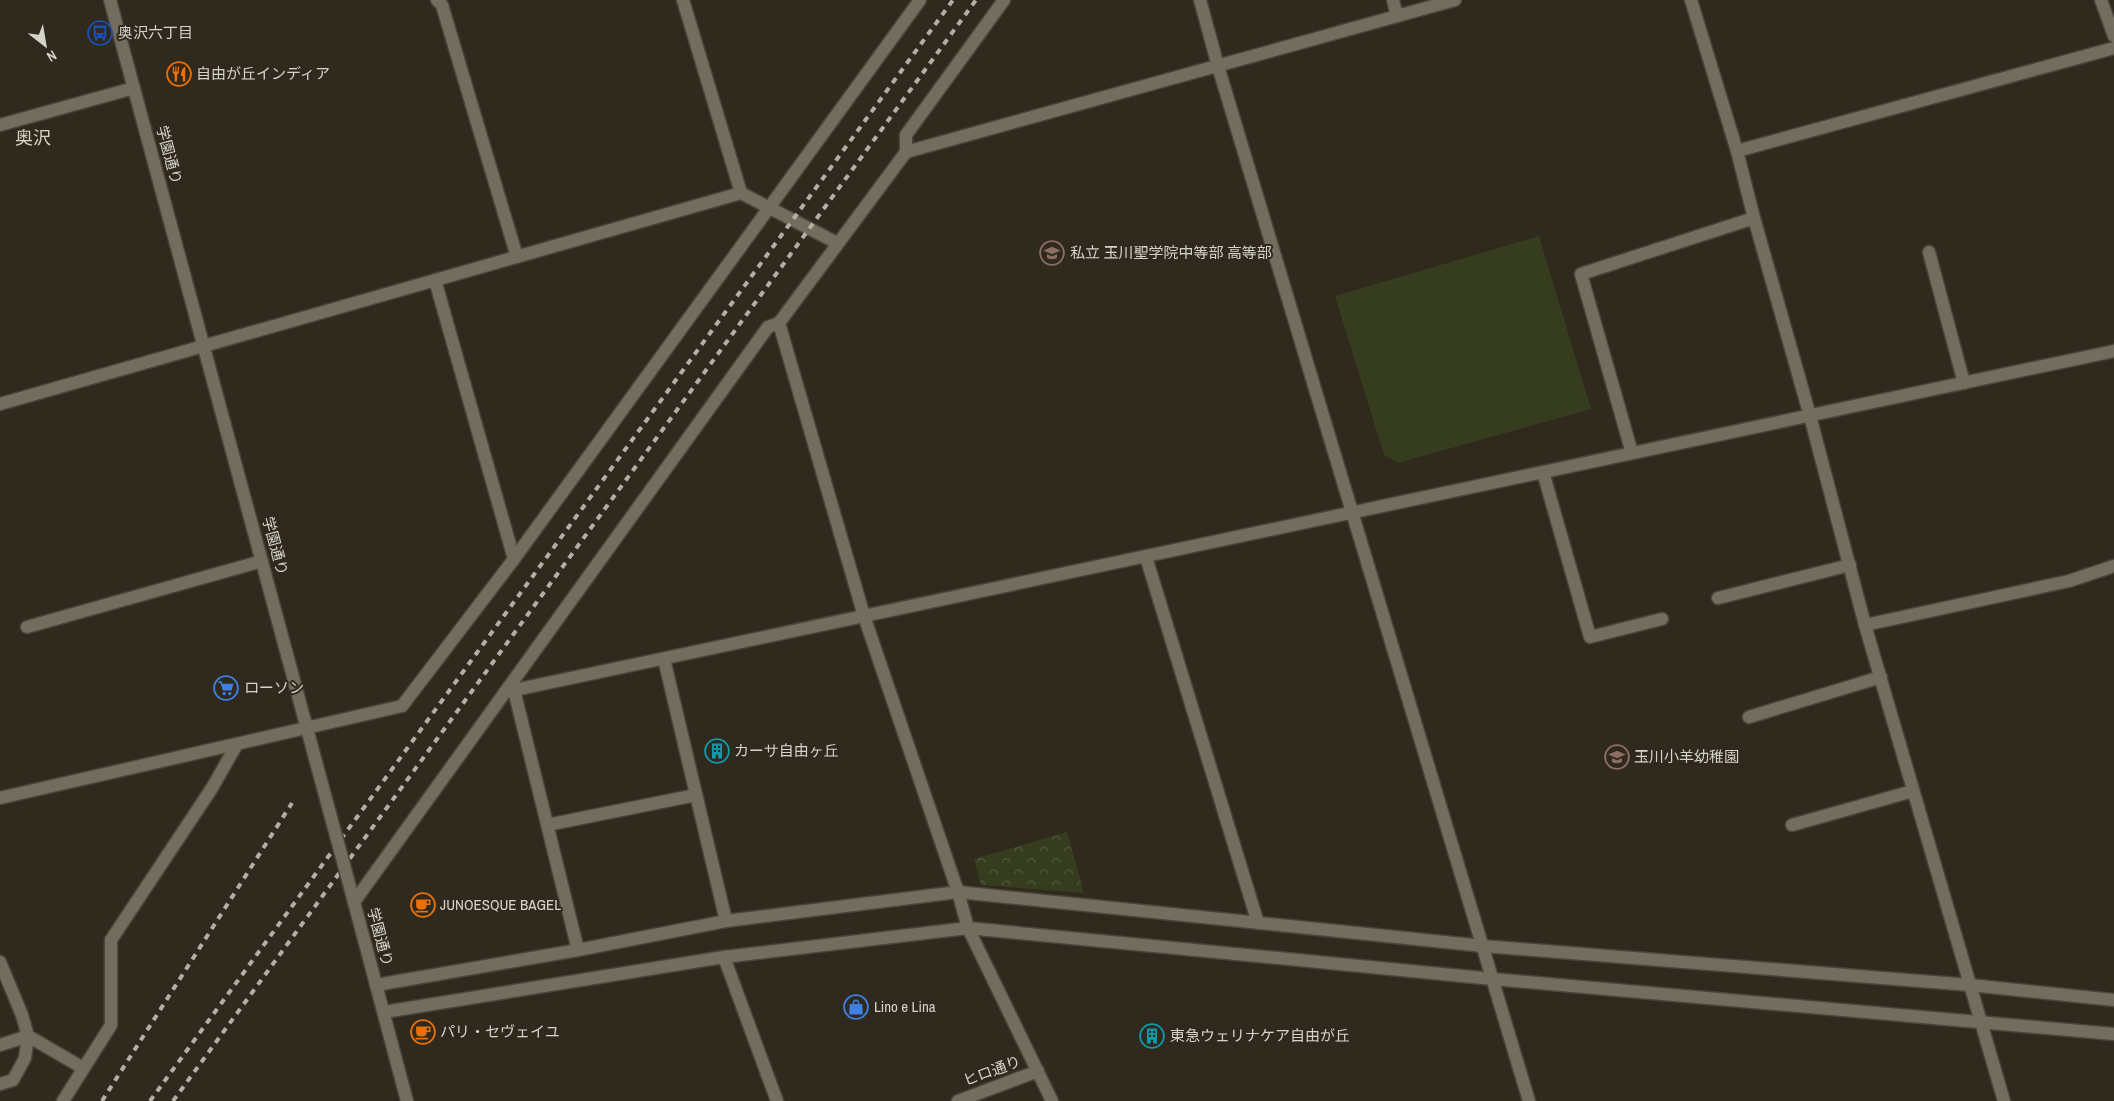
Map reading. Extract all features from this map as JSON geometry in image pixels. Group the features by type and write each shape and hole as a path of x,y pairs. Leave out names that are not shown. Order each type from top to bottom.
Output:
{"street":[{"name":"学園通り","path":"110,0 205,346 407,1101"},
{"path":"437,0 442,5 517,257"},
{"path":"683,0 741,193"},
{"path":"0,798 402,706 514,559 920,0"},
{"path":"354,902 509,691 768,327 779,323 906,152 906,135 1004,0"},
{"path":"1200,0 1218,66 1529,1101"},
{"path":"1393,0 1397,16"},
{"path":"906,152 1455,0"},
{"path":"1691,0 1737,151 1865,624 2004,1101"},
{"path":"2101,0 2114,36"},
{"path":"1737,151 2114,48"},
{"path":"0,125 134,88"},
{"path":"0,404 741,193 837,244"},
{"path":"1632,453 1581,274 1754,218"},
{"path":"1929,252 1964,383"},
{"path":"436,280 514,559"},
{"path":"779,323 864,616 958,892 968,928 1052,1101"},
{"path":"509,691 2114,351"},
{"path":"1543,472 1590,637 1662,619"},
{"path":"1146,556 1258,923"},
{"path":"27,627 262,561"},
{"path":"1718,598 1850,565"},
{"path":"1865,624 2069,581 2114,566"},
{"path":"664,659 726,922"},
{"path":"1749,717 1881,677"},
{"path":"509,691 547,825 578,950"},
{"path":"63,1101 111,1025 111,940 212,788 237,744"},
{"path":"1792,825 1913,790"},
{"path":"547,825 696,795"},
{"path":"376,985 726,922 958,892 1483,946 1970,985 2114,1000"},
{"path":"384,1012 724,957 968,928 2114,1034"},
{"path":"724,957 777,1101"},
{"path":"0,962 22,1015 28,1036 25,1058 12,1080 0,1084"},
{"path":"0,1045 28,1036 84,1068"},
{"name":"ヒロ通り","path":"958,1101 1038,1071"}],"green space":[{"path":"1539,236 1591,409 1398,463 1384,455 1335,296"},
{"path":"1067,832 1084,893 981,885 974,859"}],"railway":[{"path":"150,1101 953,0"},
{"path":"173,1101 976,0"},
{"path":"102,1101 292,803"}],"place":[{"name":"奥沢六丁目","path":"100,33"},
{"name":"自由が丘インディア","path":"179,74"},
{"name":"私立 玉川聖学院中等部 高等部","path":"1052,253"},
{"name":"ローソン","path":"226,688"},
{"name":"カーサ自由ヶ丘","path":"717,751"},
{"name":"玉川小羊幼稚園","path":"1617,757"},
{"name":"JUNOESQUE BAGEL","path":"423,905"},
{"name":"Lino e Lina","path":"856,1007"},
{"name":"パリ・セヴェイユ","path":"423,1032"},
{"name":"東急ウェリナケア自由が丘","path":"1152,1036"}],"district":[{"name":"奥沢","path":"33,138"}]}
